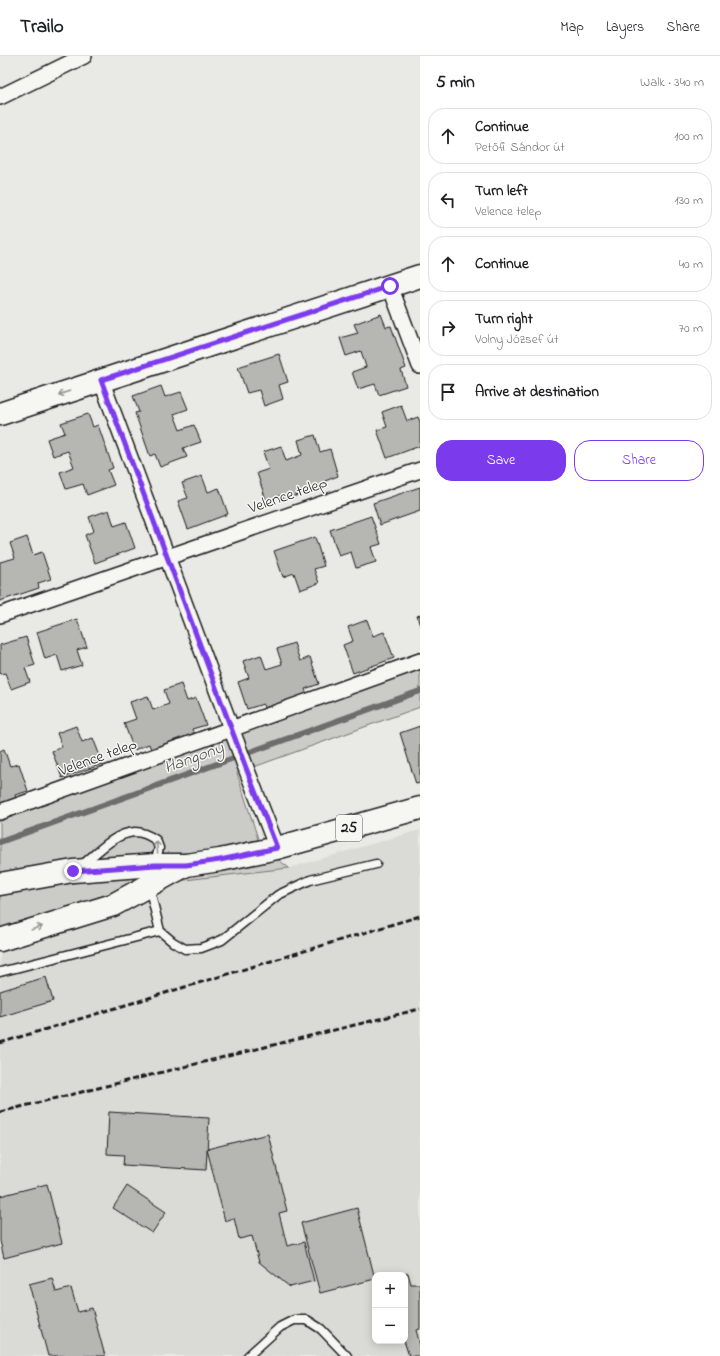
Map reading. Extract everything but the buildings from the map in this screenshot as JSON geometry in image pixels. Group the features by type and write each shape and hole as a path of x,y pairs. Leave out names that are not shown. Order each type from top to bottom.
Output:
{"street":[{"path":"0,97 84,56"},
{"path":"0,414 420,276"},
{"path":"390,286 420,366"},
{"path":"101,380 236,743 277,848"},
{"name":"Velence telep","path":"0,615 167,556 420,470"},
{"name":"Velence telep","path":"0,812 420,661"},
{"name":"25","path":"0,884 73,871 152,874 186,865 220,860 277,848 420,808"},
{"path":"0,940 113,905 152,874"}],"lane":[{"path":"73,871 105,845 119,836 135,832 147,834 156,840 159,848 152,874 160,931 173,942 185,949 201,948 222,940 278,895 310,880 376,864"},
{"path":"0,972 160,931"},
{"path":"248,1356 280,1326 294,1320 307,1320 321,1329 348,1356"}],"shaded area":[{"path":"420,652 420,707 237,773 260,845 289,868 133,886 0,929 0,803"},
{"path":"420,830 420,1356 0,1356 0,929 133,886 289,868"}],"waterway":[{"name":"Hangony","path":"0,842 420,691"}],"railway":[{"path":"0,1043 420,916"},
{"path":"0,1112 420,1009"}],"route":[{"path":"73,871 155,865 186,865 220,860 277,848 101,380 390,286"}]}
